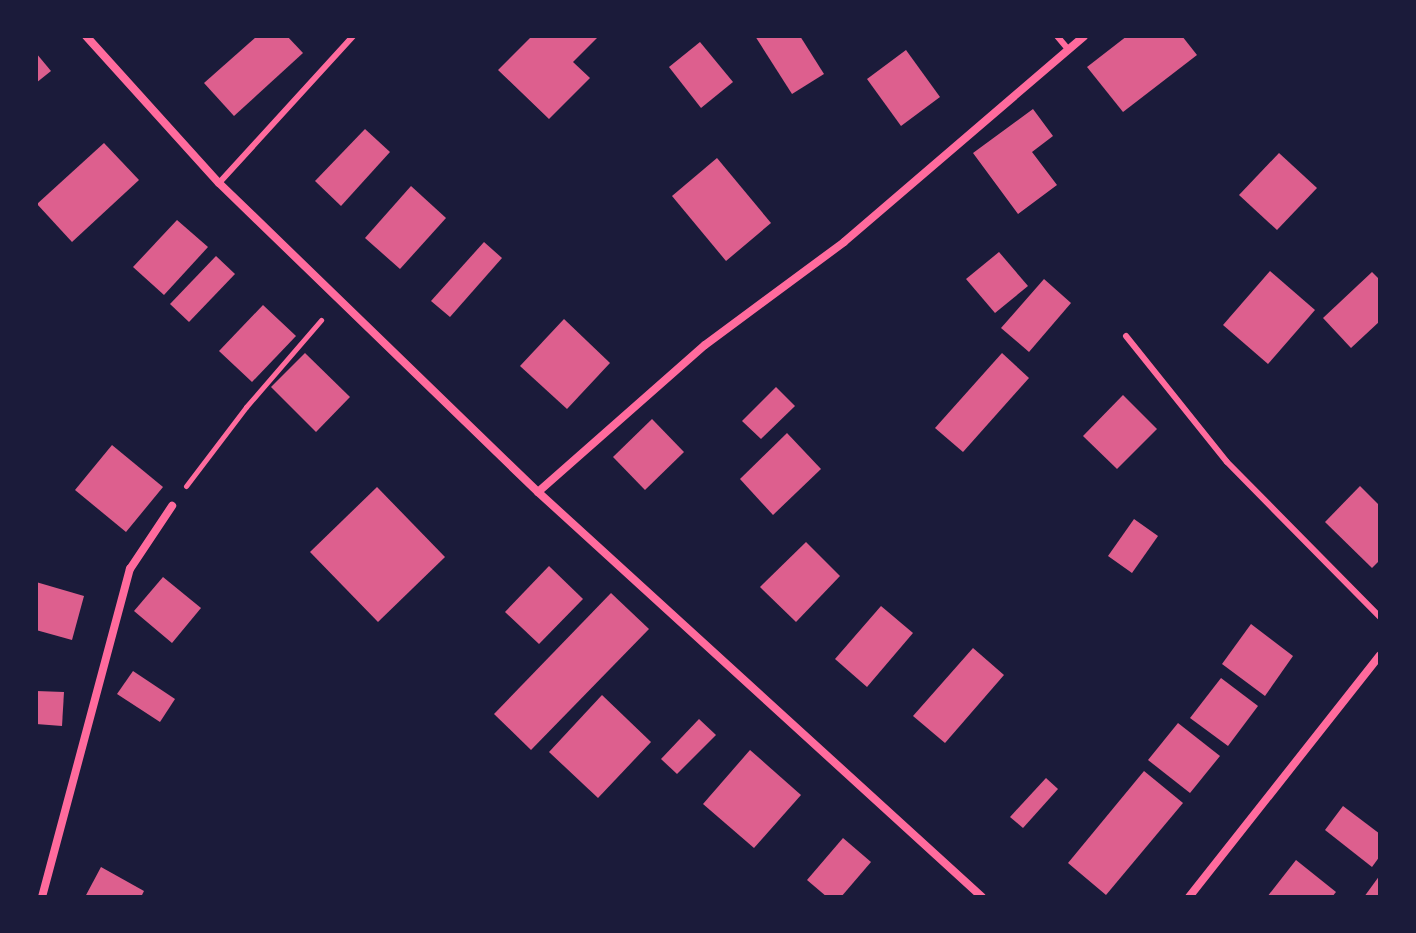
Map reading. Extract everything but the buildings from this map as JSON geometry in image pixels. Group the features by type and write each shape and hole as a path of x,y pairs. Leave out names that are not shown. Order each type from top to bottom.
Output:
{"street":[{"path":"86,36 219,183 538,492 982,897"},
{"path":"538,492 705,345 844,242 1084,36"},
{"path":"42,897 130,569 172,506"},
{"path":"1189,897 1380,655"}],"lane":[{"path":"219,183 353,36"},
{"path":"1057,36 1068,49"},
{"path":"1126,336 1227,462 1380,617"}],"path":[{"path":"172,506 246,407 339,299"}]}
